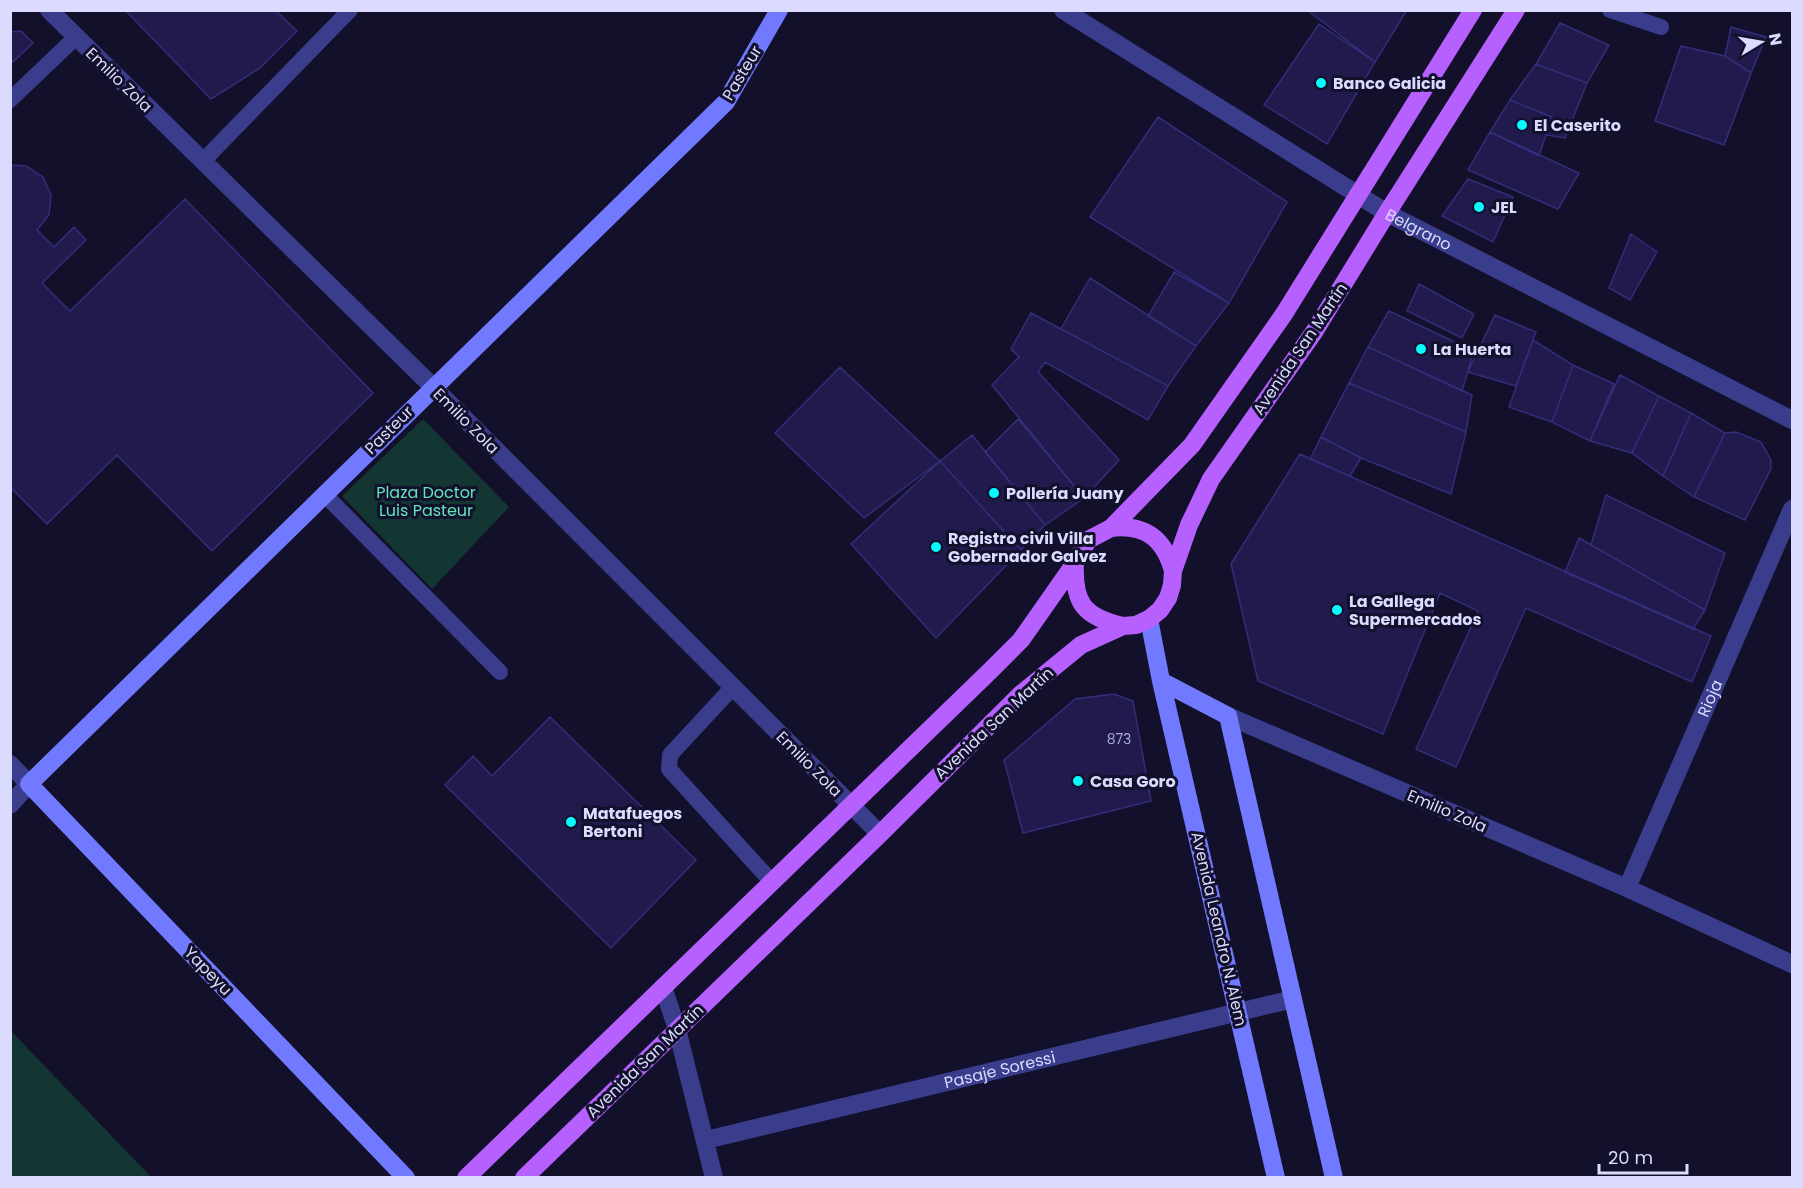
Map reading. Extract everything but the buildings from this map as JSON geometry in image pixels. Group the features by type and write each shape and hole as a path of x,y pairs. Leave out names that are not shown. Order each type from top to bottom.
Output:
{"main road":[{"name":"Avenida San Martín","path":"466,1178 771,881 952,710 1021,640 1075,563 1088,540 1111,528 1192,445 1284,314 1473,10"},
{"name":"Avenida San Martín","path":"524,1178 880,834 1020,694 1081,645 1123,626 1136,625 1149,619 1160,610 1168,598 1173,571 1189,525 1211,479 1314,332 1516,10"},
{"path":"1111,528 1125,526 1151,535 1162,545 1173,571"},
{"path":"1075,563 1074,585 1083,606 1101,621 1123,626"}],"street":[{"name":"Emilio Zola","path":"49,10 433,387 880,834"},
{"name":"Pasteur","path":"30,784 726,102 779,10"},
{"name":"Belgrano","path":"1063,10 1387,213 1792,420"},
{"name":"Rioja","path":"1627,888 1792,509"},
{"path":"1149,619 1161,681"},
{"name":"Emilio Zola","path":"1161,681 1228,716 1627,888 1792,964"},
{"name":"Avenida Leandro N. Alem","path":"1161,681 1276,1178"},
{"path":"1228,716 1334,1178"},
{"name":"Yapeyu","path":"10,764 406,1178"},
{"path":"10,805 30,784"},
{"path":"663,987 677,1029 714,1178"},
{"name":"Pasaje Soressi","path":"706,1140 1293,999"}],"lane":[{"path":"202,161 350,10"},
{"path":"1610,10 1661,27"},
{"path":"10,100 76,37"},
{"path":"324,494 500,672"},
{"path":"733,687 670,755 669,769 771,881"}],"green space":[{"name":"Plaza Doctor Luis Pasteur","path":"423,419 509,507 432,589 342,496"},
{"path":"11,1031 151,1177 11,1177"}],"place":[{"name":"Banco Galicia","path":"1321,83"},
{"name":"El Caserito","path":"1522,125"},
{"name":"JEL","path":"1479,207"},
{"name":"La Huerta","path":"1421,349"},
{"name":"Pollería Juany","path":"994,493"},
{"name":"Registro civil Villa Gobernador Galvez","path":"936,547"},
{"name":"La Gallega Supermercados","path":"1337,610"},
{"name":"Casa Goro","path":"1078,781"},
{"name":"Matafuegos Bertoni","path":"571,822"}]}
